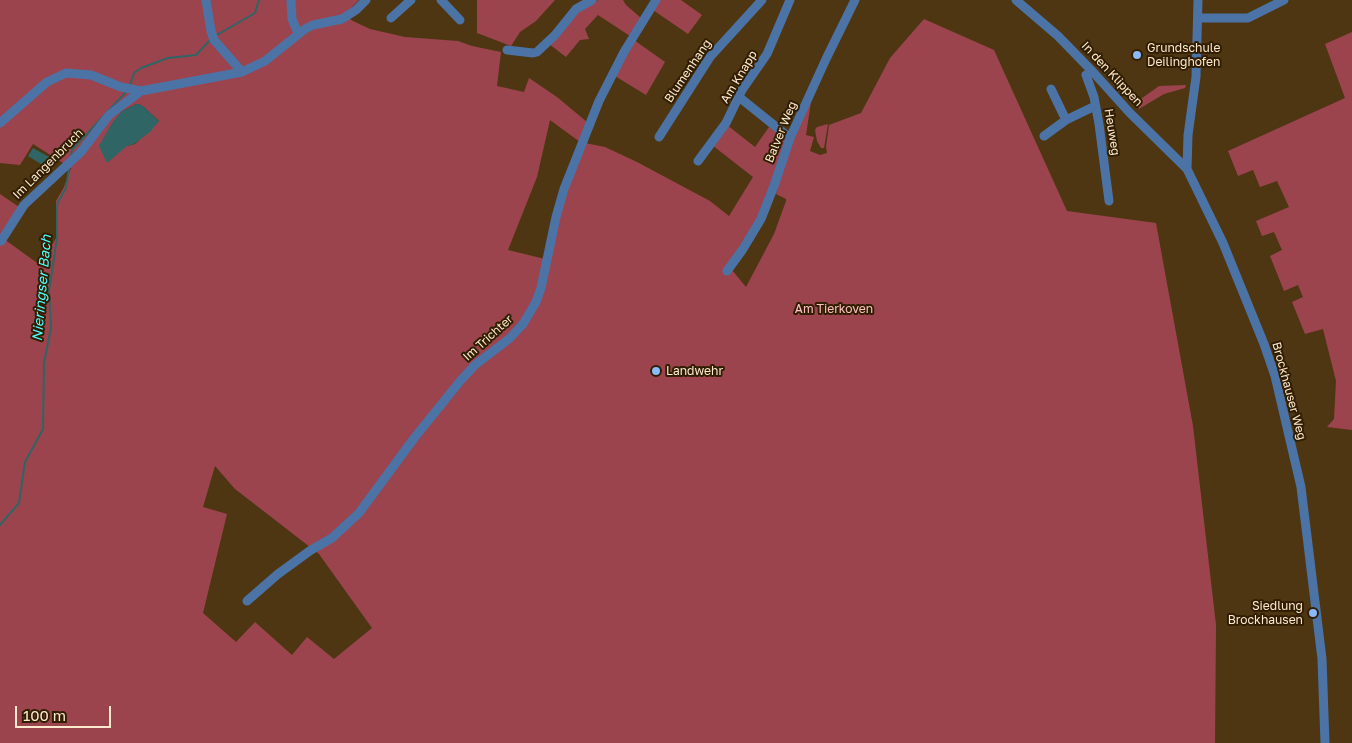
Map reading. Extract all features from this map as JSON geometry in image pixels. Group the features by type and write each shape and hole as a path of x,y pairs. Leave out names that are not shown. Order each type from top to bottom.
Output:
{"street":[{"path":"206,0 213,38 242,72"},
{"path":"291,0 292,19 298,33"},
{"name":"Im Langenbruch","path":"0,122 47,82 66,73 91,75 121,87 140,91 242,72 265,61 298,33 313,25 342,19 366,0"},
{"path":"391,18 411,0"},
{"path":"441,0 460,20"},
{"path":"507,50 537,52 555,35 576,9 592,0"},
{"name":"Im Trichter","path":"248,601 278,574 311,550 332,538 359,513 415,437 461,380 475,365 510,338 523,324 536,302 541,288 564,189 599,100 631,39 656,0"},
{"name":"Blumenhang","path":"659,137 710,57 762,0"},
{"name":"Am Knapp","path":"698,161 726,122 742,90 767,54 790,0"},
{"name":"Balver Weg","path":"726,271 744,249 761,220 790,138 855,0"},
{"name":"In den Klippen","path":"1016,0 1058,36 1129,112 1186,169"},
{"name":"Brockhauser Weg","path":"1198,0 1195,86 1188,135 1186,169 1223,243 1275,376 1300,487 1306,524 1322,659 1325,743"},
{"path":"1198,18 1248,18 1284,0"},
{"name":"Heuweg","path":"1093,72 1086,75 1095,106 1109,201"},
{"path":"1051,89 1066,120"},
{"name":"Im Langenbruch","path":"1,241 24,205 81,152 109,115 140,91"},
{"path":"739,97 790,138"},
{"path":"1044,136 1066,120 1095,106"}],"green space":[{"name":"Am Tierkoven","path":"0,0 359,0 344,15 353,21 370,29 405,37 458,41 501,52 497,86 524,92 529,78 557,97 587,122 580,142 550,120 537,177 508,250 545,259 560,191 585,143 605,147 637,162 710,201 729,216 753,177 712,145 727,125 755,147 769,127 789,139 766,215 749,247 732,270 746,287 774,234 786,201 786,199 776,194 792,138 809,102 811,102 806,135 814,137 810,151 820,155 827,153 829,125 861,113 890,58 924,19 994,50 1067,211 1156,223 1193,426 1216,625 1215,743 0,743 0,194 22,209 4,239 40,265 56,238 56,201 71,168 33,144 20,165 0,163","holes":["136,104 144,107 159,121 135,144 127,146 121,112","215,466 235,489 319,554 372,628 334,659 307,637 292,655 255,622 236,642 203,613 227,514 203,507"]},
{"path":"477,0 555,0 536,21 520,32 511,46 477,33"},
{"path":"598,0 623,0 641,18 630,36 598,15 585,29 589,39 580,40 566,57 549,44 576,11"},
{"path":"656,0 681,0 702,15 688,34 653,10"},
{"path":"1352,32 1352,430 1327,427 1334,419 1336,381 1323,329 1305,334 1292,302 1303,297 1298,285 1284,291 1270,256 1282,250 1274,232 1262,236 1256,221 1289,207 1277,181 1260,187 1253,170 1238,176 1228,151 1345,98 1325,44"},
{"path":"634,40 665,62 646,95 615,76"},
{"path":"1186,85 1185,88 1164,94 1139,109 1137,105 1138,101 1159,86"},
{"path":"828,124 824,148 821,148 817,141 815,130 817,127"}],"water":[{"path":"136,104 144,107 159,121 150,132 134,144 127,146 107,163 99,146 112,123 121,112"},
{"path":"33,148 49,157 44,166 28,156"}],"waterway":[{"name":"Nieringser Bach","path":"215,36 255,13 259,0"},
{"name":"Nieringser Bach","path":"130,85 134,73 141,68 168,58 196,55 211,39"},
{"name":"Nieringser Bach","path":"71,157 72,150 125,93"},
{"name":"Nieringser Bach","path":"0,525 19,503 25,462 43,429 44,363 51,328 49,291 57,238 57,206 66,188 69,169"}],"place":[{"name":"Grundschule Deilinghofen","path":"1137,55"},
{"name":"Landwehr","path":"656,371"},
{"name":"Siedlung Brockhausen","path":"1313,613"}]}
